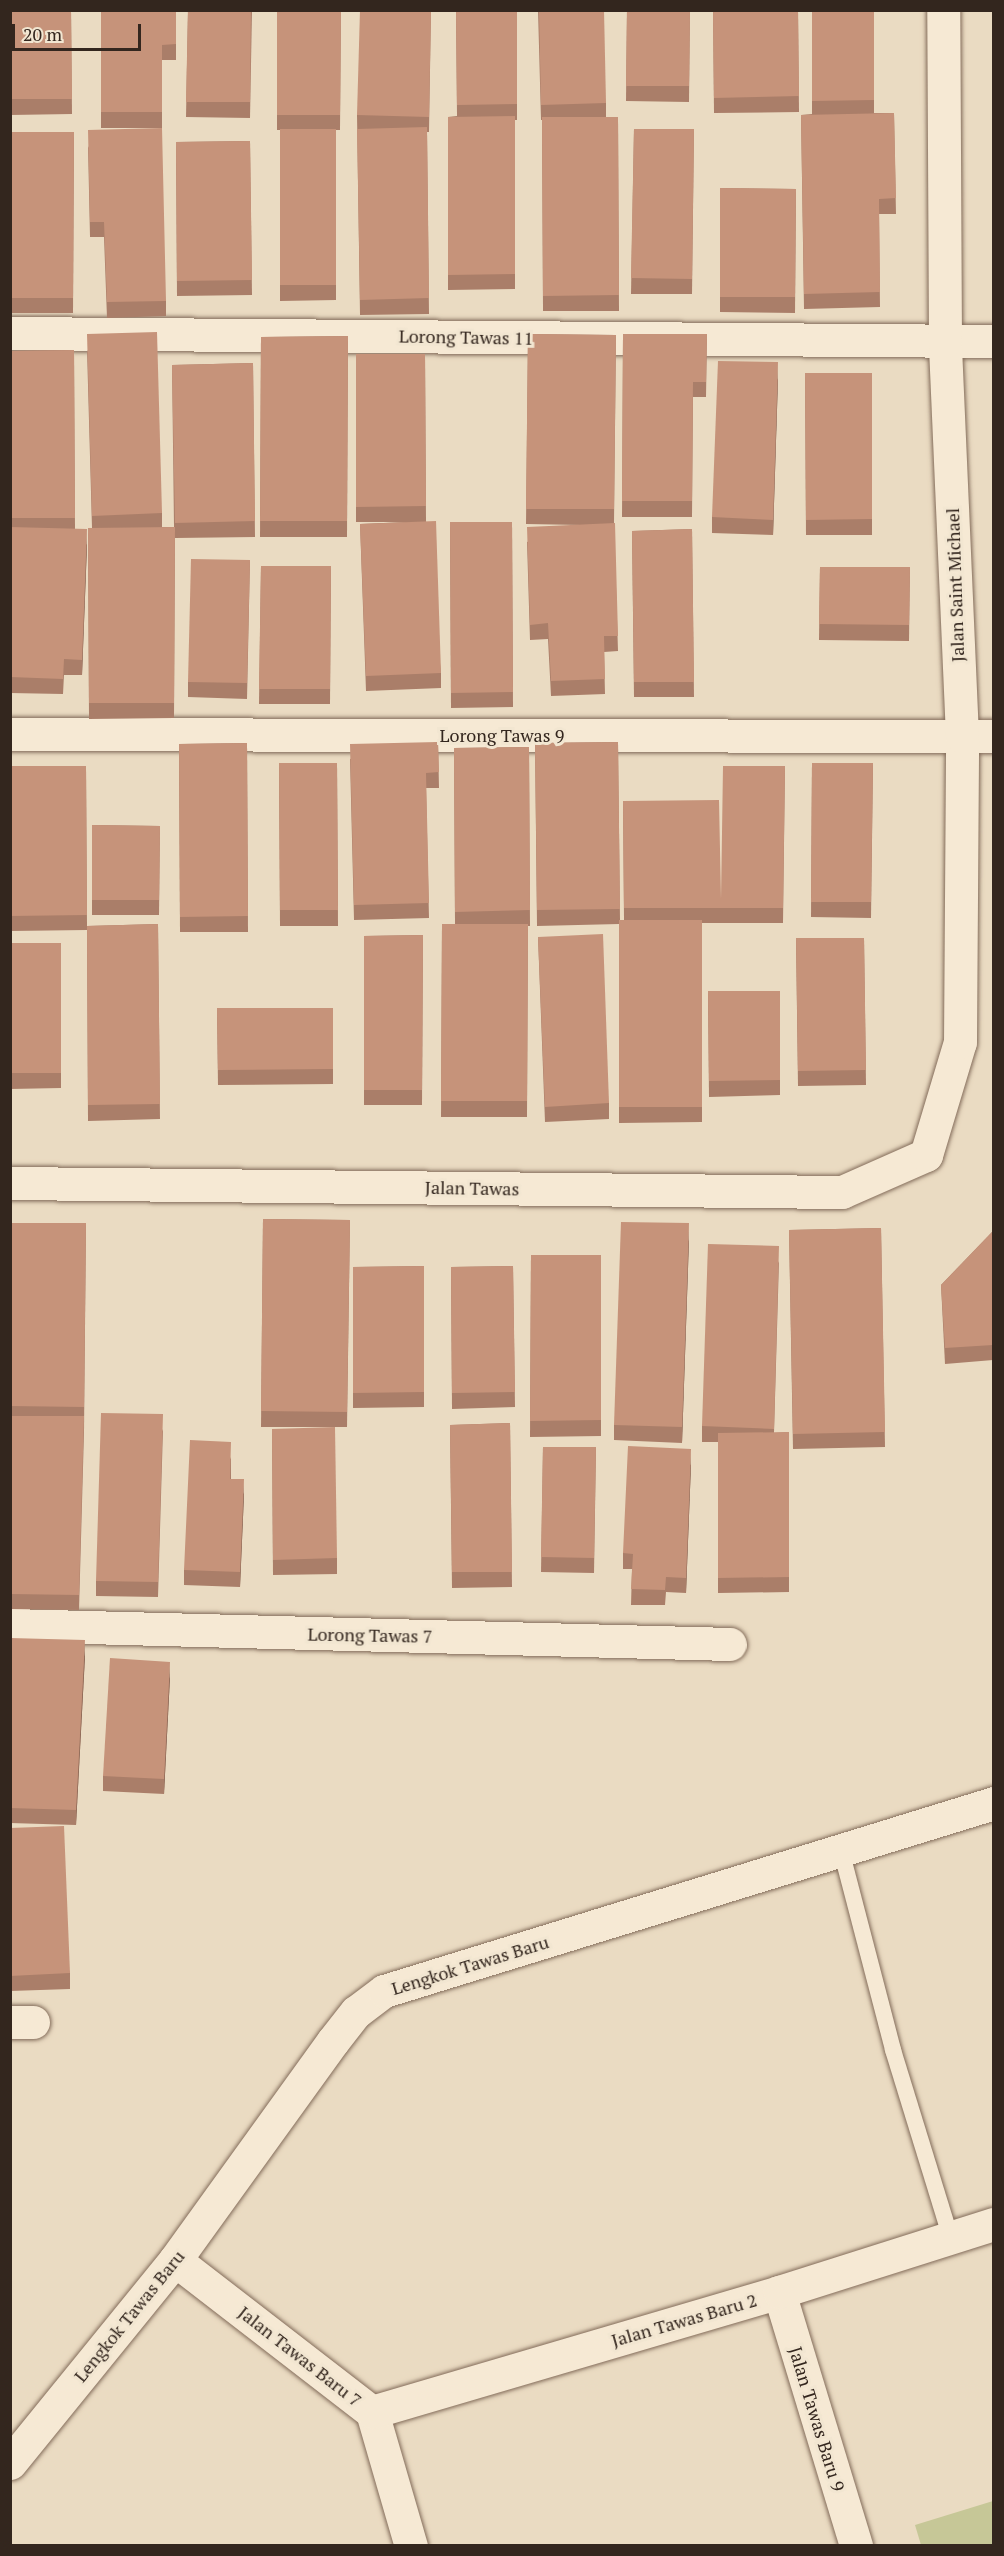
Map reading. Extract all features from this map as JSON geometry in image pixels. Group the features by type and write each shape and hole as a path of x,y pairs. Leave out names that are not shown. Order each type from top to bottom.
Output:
{"street":[{"name":"Jalan Saint Michael","path":"926,1155 960,1042 978,736 945,341 943,10"},
{"name":"Lorong Tawas 11","path":"10,333 993,341"},
{"name":"Lorong Tawas 9","path":"10,734 978,736"},
{"name":"Jalan Tawas","path":"10,1183 842,1192 926,1155"},
{"name":"Lorong Tawas 7","path":"10,1625 730,1644"},
{"name":"Lengkok Tawas Baru","path":"10,2463 175,2260 333,2041 356,2012 384,1991 993,1803"},
{"name":"Jalan Tawas Baru 2","path":"372,2412 778,2292 993,2223"},
{"name":"Jalan Tawas Baru 7","path":"175,2260 372,2412 411,2546"},
{"name":"Jalan Tawas Baru 9","path":"778,2292 856,2546"}],"lane":[{"path":"841,1850 893,2050 950,2235"}],"green space":[{"path":"993,2501 993,2545 921,2545 915,2525"}],"building":[{"path":"10,10 71,10 72,99 10,99"},
{"path":"101,10 176,10 176,44 162,45 162,112 101,112"},
{"path":"188,10 251,10 250,102 186,102"},
{"path":"277,10 341,10 340,115 277,115"},
{"path":"360,10 431,10 429,117 357,115"},
{"path":"456,10 517,10 517,104 457,105"},
{"path":"539,10 604,10 606,103 541,105"},
{"path":"627,10 690,10 689,86 626,86"},
{"path":"713,10 798,10 799,96 714,98"},
{"path":"812,10 874,10 874,100 812,101"},
{"path":"894,113 896,198 879,199 880,292 804,294 801,115"},
{"path":"515,116 515,274 448,275 448,117"},
{"path":"542,117 618,117 619,295 543,296"},
{"path":"427,127 429,298 360,300 357,129"},
{"path":"162,128 166,301 107,302 104,222 90,222 88,130"},
{"path":"280,129 336,129 336,285 280,285"},
{"path":"634,129 694,129 692,279 631,278"},
{"path":"10,132 74,132 73,298 10,298"},
{"path":"250,141 252,280 177,281 176,142"},
{"path":"720,188 796,189 795,297 720,297"},
{"path":"157,332 162,513 92,516 87,334"},
{"path":"528,334 616,335 614,509 526,509"},
{"path":"623,334 707,334 706,382 693,382 692,501 622,501"},
{"path":"348,336 347,521 260,521 261,337"},
{"path":"74,350 75,518 10,518 10,351"},
{"path":"356,354 425,354 426,506 356,507"},
{"path":"718,361 778,362 773,520 712,517"},
{"path":"253,363 255,521 175,523 172,365"},
{"path":"805,373 872,373 872,519 806,520"},
{"path":"436,521 441,673 366,676 360,524"},
{"path":"450,522 512,522 513,692 451,693"},
{"path":"615,523 618,636 604,636 605,679 551,681 548,623 530,625 527,527"},
{"path":"10,527 87,529 82,660 64,659 63,679 10,677"},
{"path":"175,527 174,703 89,703 88,528"},
{"path":"692,529 694,682 634,682 632,531"},
{"path":"191,559 250,560 247,683 188,682"},
{"path":"261,566 331,566 330,689 259,689"},
{"path":"820,567 910,567 909,625 819,624"},
{"path":"438,742 439,772 426,773 429,903 354,905 350,744"},
{"path":"618,742 620,909 537,910 535,743"},
{"path":"247,743 248,916 180,917 179,744"},
{"path":"529,747 530,910 455,912 454,748"},
{"path":"279,763 337,763 338,910 280,910"},
{"path":"812,763 873,763 871,902 811,902"},
{"path":"10,766 86,766 87,915 10,916"},
{"path":"723,766 785,766 783,908 624,908 623,801 719,800 721,899"},
{"path":"92,825 160,826 159,900 92,900"},
{"path":"619,920 702,920 702,1107 619,1107"},
{"path":"158,924 160,1104 88,1105 87,926"},
{"path":"442,924 528,924 527,1101 441,1101"},
{"path":"603,934 609,1103 545,1107 538,937"},
{"path":"423,935 422,1090 364,1090 364,936"},
{"path":"796,938 864,938 866,1070 798,1071"},
{"path":"10,943 61,943 61,1073 10,1073"},
{"path":"708,991 780,991 780,1080 709,1081"},
{"path":"217,1008 333,1008 333,1069 218,1070"},
{"path":"263,1219 350,1220 347,1412 261,1411"},
{"path":"621,1222 689,1223 682,1427 614,1425"},
{"path":"10,1223 86,1223 84,1407 10,1406"},
{"path":"881,1228 885,1432 793,1434 789,1230"},
{"path":"993,1231 993,1345 945,1348 941,1285"},
{"path":"708,1244 779,1246 774,1429 702,1426"},
{"path":"531,1255 601,1255 601,1420 530,1421"},
{"path":"424,1266 424,1392 353,1393 353,1267"},
{"path":"513,1266 515,1392 452,1393 451,1267"},
{"path":"101,1413 163,1414 158,1582 96,1581"},
{"path":"10,1416 84,1416 79,1595 10,1594"},
{"path":"510,1423 512,1572 452,1572 450,1425"},
{"path":"335,1427 337,1558 273,1560 272,1429"},
{"path":"789,1432 789,1577 718,1578 718,1433"},
{"path":"190,1440 231,1442 230,1479 244,1479 240,1572 184,1570"},
{"path":"628,1446 691,1449 686,1578 666,1577 665,1590 631,1589 633,1554 623,1553"},
{"path":"543,1447 596,1447 594,1558 541,1557"},
{"path":"10,1638 85,1640 76,1810 10,1808"},
{"path":"110,1658 170,1662 164,1779 103,1776"},
{"path":"64,1826 70,1973 10,1976 10,1828"}]}
